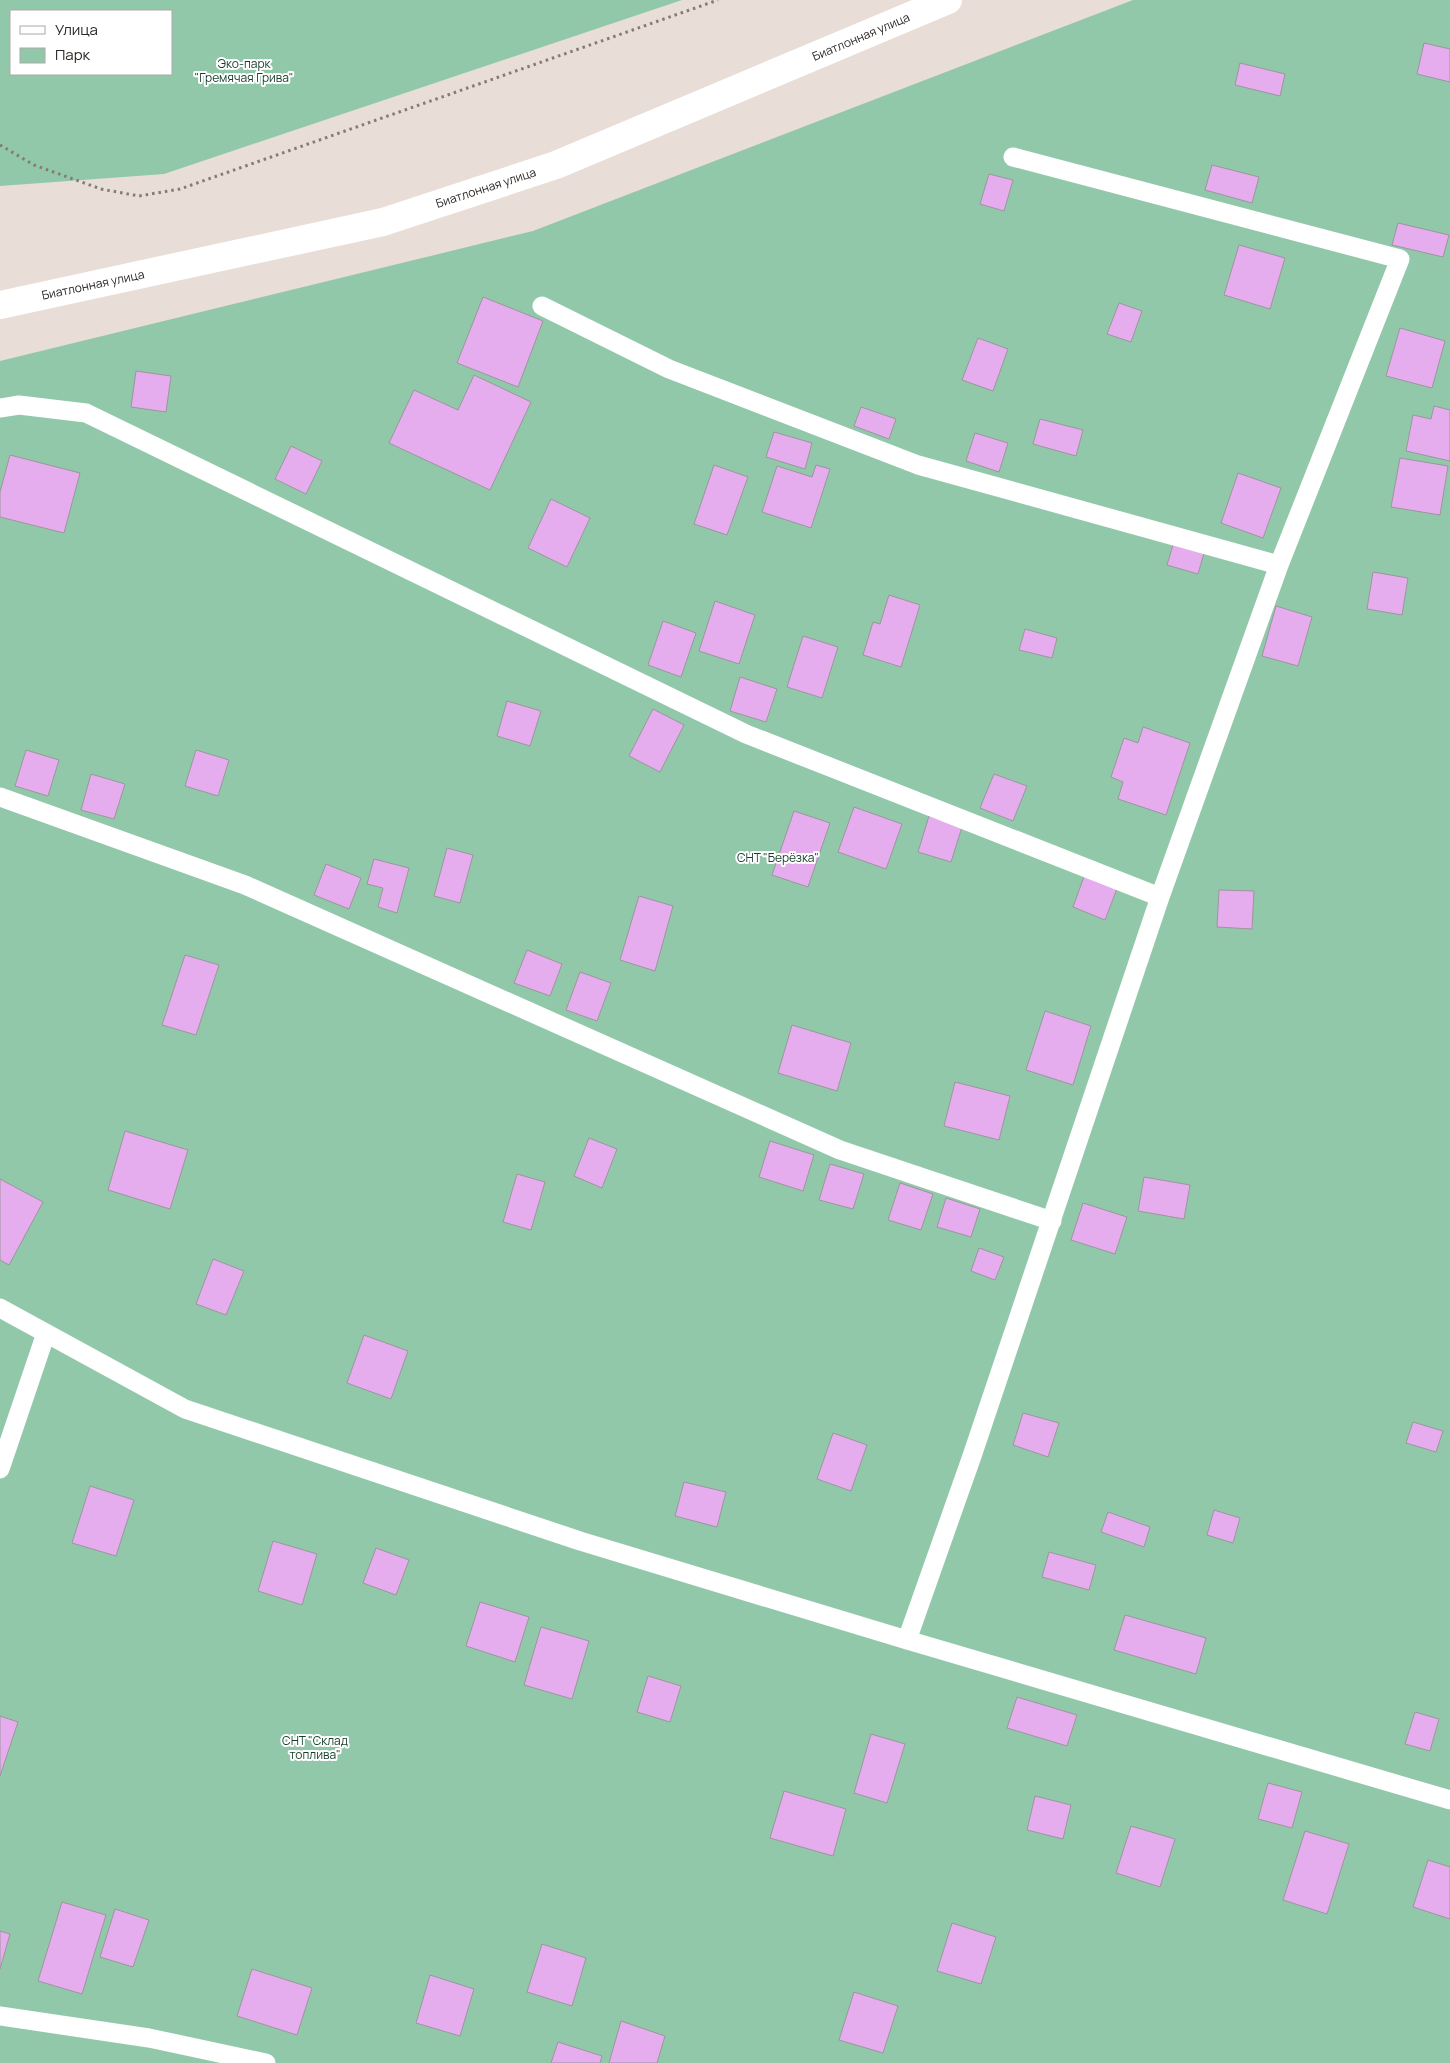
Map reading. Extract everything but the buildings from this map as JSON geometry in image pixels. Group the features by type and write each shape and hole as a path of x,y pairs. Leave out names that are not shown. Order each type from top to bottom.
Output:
{"street":[{"name":"Биатлонная улица","path":"0,305 383,222 556,165 948,0"}],"lane":[{"path":"907,1640 1052,1222 1160,897 1279,565 1400,259 1013,157"},
{"path":"542,306 670,369 918,465 1279,565"},
{"path":"0,408 19,405 86,414 746,734 1160,897"},
{"path":"0,797 244,885 840,1150 1052,1222"},
{"path":"0,1308 185,1409 580,1541 907,1640 1450,1800"},
{"path":"0,1470 46,1333"},
{"path":"0,2016 149,2038 266,2063"}],"path":[{"path":"0,145 34,165 101,189 139,196 180,189 718,0"}],"green space":[{"name":"Эко-парк \"Гремячая Грива\"","path":"0,0 682,0 164,174 0,186"},
{"name":"СНТ \"Берёзка\"","path":"1133,0 1450,0 1450,2063 0,2063 0,361 533,231"}],"park label":[{"name":"СНТ \"Склад топлива\"","path":"315,1748"}]}
